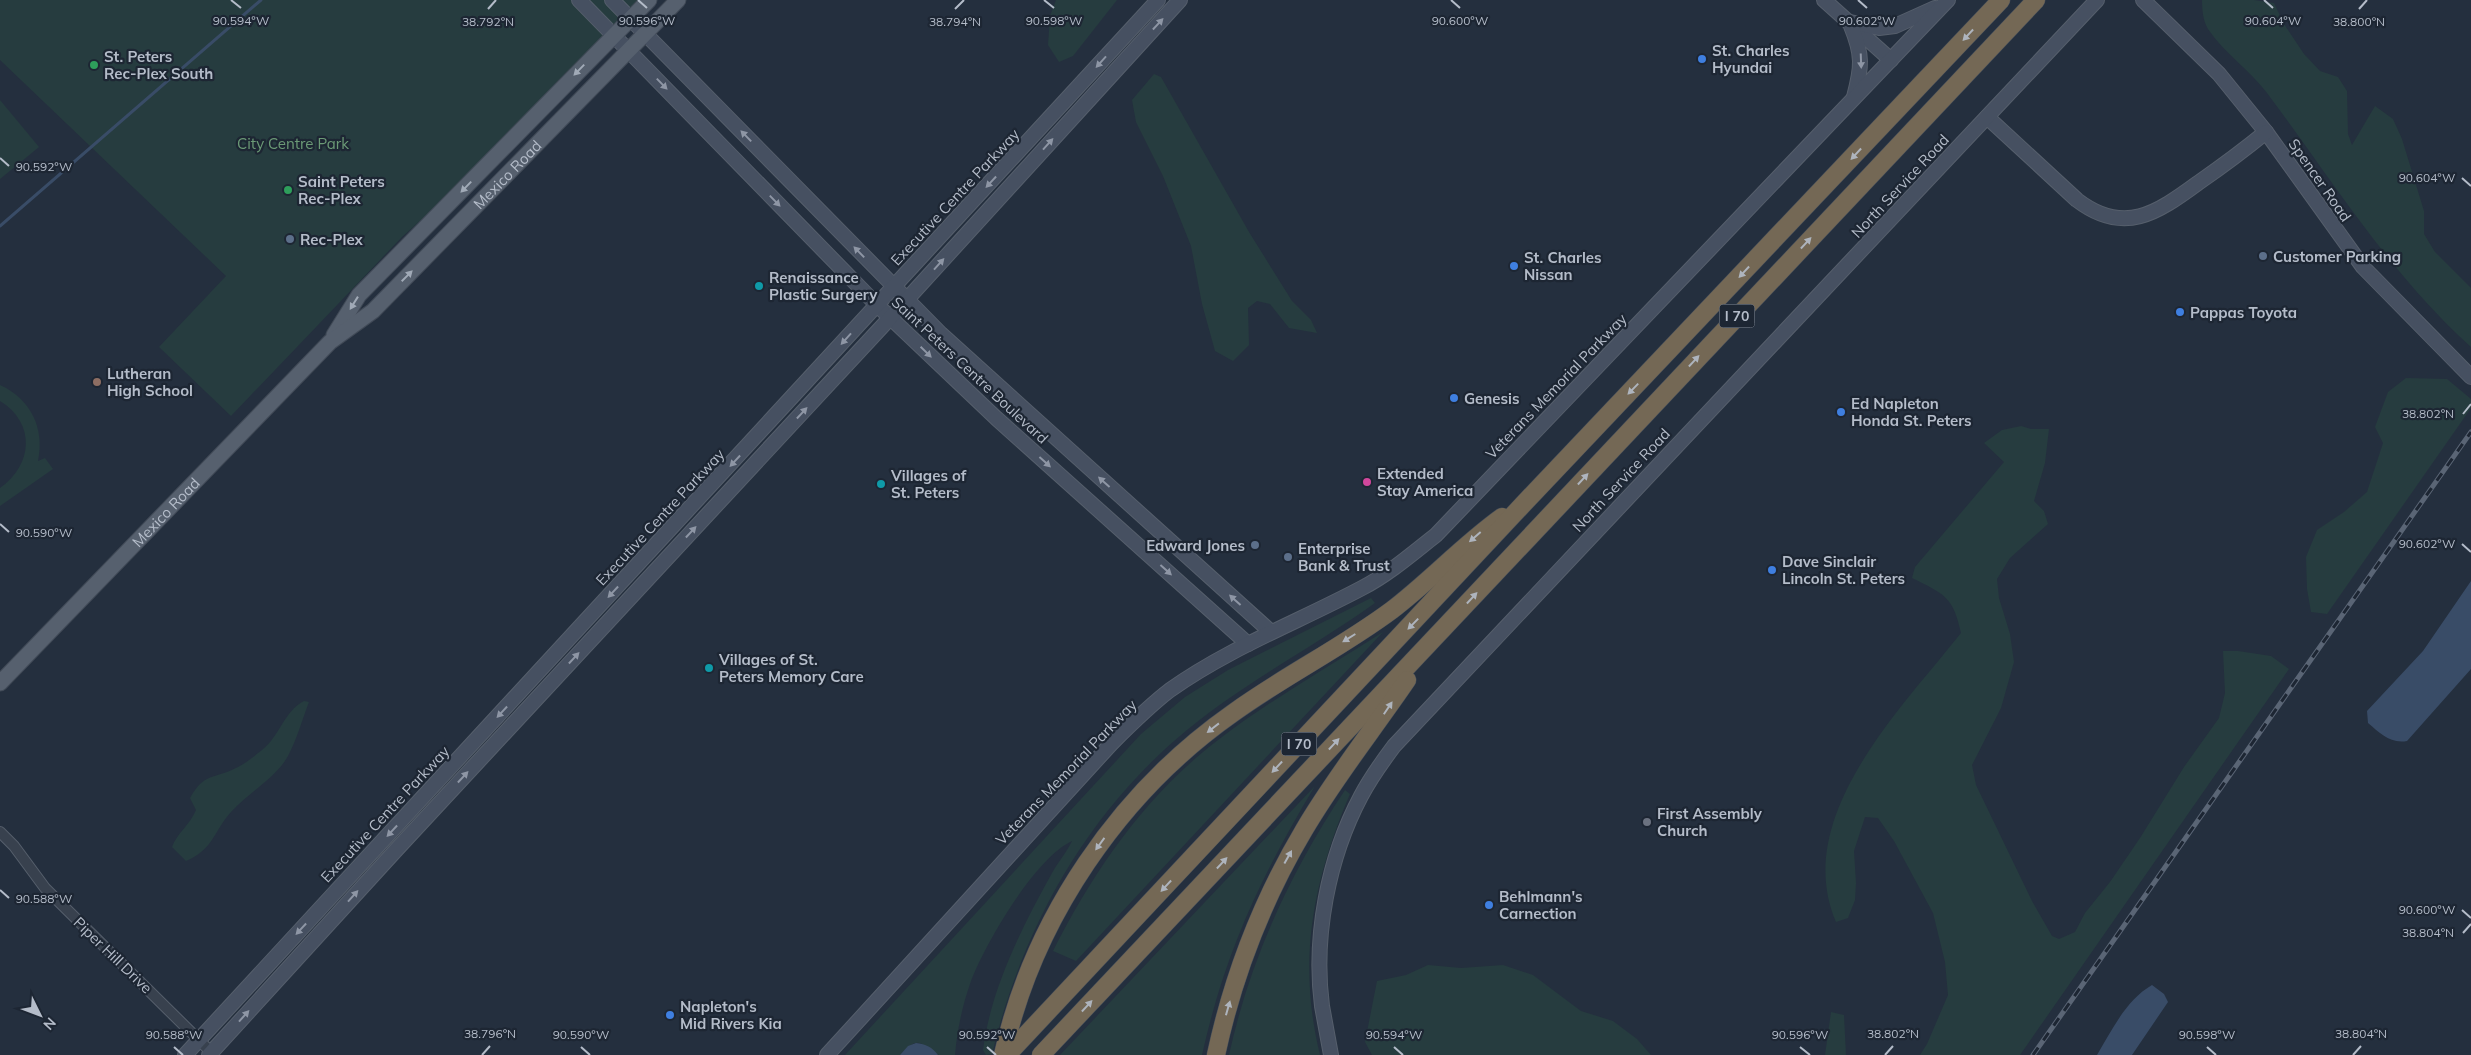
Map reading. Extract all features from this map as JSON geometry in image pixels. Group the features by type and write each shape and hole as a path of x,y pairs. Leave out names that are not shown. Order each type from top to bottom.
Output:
{"highway":[{"name":"I 70","path":"1007,1055 1529,498 2001,0"},
{"name":"I 70","path":"1042,1055 2036,0"},
{"path":"1003,1055 1032,967 1065,898 1103,840 1140,794 1183,752 1225,719 1392,609 1479,533 1529,498"},
{"path":"1216,1055 1239,972 1284,865 1323,799 1438,634"}],"main road":[{"name":"Mexico Road","path":"330,342 359,295 649,0"},
{"name":"Mexico Road","path":"0,683 330,342 373,311 678,0"}],"street":[{"name":"Saint Peters Centre Boulevard","path":"578,0 890,318 996,418 1248,644"},
{"name":"Saint Peters Centre Boulevard","path":"612,0 906,300 1012,400 1272,632"},
{"name":"Executive Centre Parkway","path":"185,1055 1158,0"},
{"path":"210,1054 402,842 890,318 1180,0"},
{"path":"1824,0 1891,60"},
{"name":"North Service Road","path":"1331,1055 1322,1006 1320,968 1325,901 1348,824 1374,774 1394,746 2097,0"},
{"name":"Spencer Road","path":"2143,0 2219,74 2266,132 2363,267 2469,375"},
{"path":"1850,22 1879,28 1895,26 1947,1"},
{"name":"Veterans Memorial Parkway","path":"827,1055 1111,744 1170,690 1248,644 1364,587 1436,535 1947,1"},
{"path":"1850,22 1862,58 1861,72 1853,100"},
{"path":"1987,117 2077,200 2093,212 2118,219 2131,219 2156,211 2217,170 2266,132"},
{"name":"Piper Hill Drive","path":"0,832 14,846 45,888 200,1040 210,1054"}],"green space":[{"name":"City Centre Park","path":"0,0 639,0 429,213 402,237 231,416 159,347 226,276 0,60"},
{"path":"1056,0 1117,0 1073,56 1059,62 1048,45 1050,16"},
{"path":"2202,0 2254,0 2274,3 2284,24 2304,54 2320,71 2338,77 2347,91 2348,134 2352,145 2375,106 2393,119 2402,139 2424,211 2424,234 2435,252 2471,288 2471,347 2414,289 2363,225 2267,93 2214,38 2205,22"},
{"path":"1154,74 1161,77 1249,232 1292,301 1311,320 1317,333 1289,328 1270,304 1257,301 1248,308 1249,345 1233,361 1215,351 1202,304 1191,246 1163,176 1136,122 1132,100"},
{"path":"0,100 39,147 0,179"},
{"path":"2406,378 2447,379 2471,399 2471,408 2327,614 2311,612 2307,589 2306,557 2317,530 2344,512 2367,492 2383,443 2375,427 2388,392"},
{"path":"0,385 20,398 33,416 39,438 38,461 45,458 53,469 0,506 0,488 11,479 19,468 26,444 25,432 20,421 12,410 0,401"},
{"path":"2021,426 2031,429 2049,429 2045,463 2034,501 2044,511 2048,524 2010,558 1997,579 1999,598 2010,634 2014,662 2001,708 1972,765 1976,785 2032,901 2052,936 2059,939 2075,932 2085,913 2110,882 2184,767 2219,718 2225,693 2223,651 2238,651 2271,656 2289,669 2020,1055 1920,1055 1927,1044 1948,995 1945,962 1933,913 1894,841 1878,818 1865,817 1854,851 1855,900 1848,918 1836,922 1826,883 1828,843 1840,804 1859,767 1883,730 1961,633 1954,611 1946,598 1932,588 1912,578 1915,567 2004,462 1984,443 2002,430"},
{"path":"1371,598 1375,603 1232,696 1187,730 1151,763 1118,798 1089,836 1063,876 1040,918 1021,962 992,1054 986,1055 983,1050 987,1027 1000,981 1019,936 1052,873 1072,841 1058,850 1042,865 1012,904 999,926 970,984 960,1019 955,1055 939,1055 917,1043 907,1048 900,1055 845,1055 1141,734 1185,697 1228,670"},
{"path":"1383,632 1076,961 1053,951 1104,863 1167,785 1238,725"},
{"path":"304,701 309,702 294,743 283,764 231,812 202,851 186,861 172,847 196,810 190,798 195,790 205,780 228,772 262,750 297,705"},
{"path":"1315,786 1278,852 1247,916 1222,982 1202,1055 1060,1055"},
{"path":"1345,790 1350,794 1326,858 1312,922 1310,987 1313,1020 1320,1055 1229,1055 1248,984 1275,917 1307,852"},
{"path":"1428,965 1461,968 1503,965 1533,975 1581,1011 1613,1021 1637,1039 1651,1055 1372,1055 1365,1042 1377,981 1406,975"},
{"path":"1831,1012 1844,1015 1846,1055 1825,1055"}],"water":[{"path":"2471,581 2471,669 2407,741 2395,741 2386,737 2368,723 2367,711 2423,651"},
{"path":"2152,985 2164,994 2168,1002 2132,1055 2097,1055 2127,1007"},
{"path":"916,1043 928,1046 938,1055 900,1055 908,1046"}],"waterway":[{"path":"0,226 261,0"}],"railway":[{"path":"2033,1055 2471,432"}],"place":[{"name":"St. Charles Hyundai","path":"1702,59"},
{"name":"St. Peters Rec-Plex South","path":"94,65"},
{"name":"Saint Peters Rec-Plex","path":"288,190"},
{"name":"Rec-Plex","path":"290,239"},
{"name":"Customer Parking","path":"2263,256"},
{"name":"St. Charles Nissan","path":"1514,266"},
{"name":"Renaissance Plastic Surgery","path":"759,286"},
{"name":"Pappas Toyota","path":"2180,312"},
{"name":"Lutheran High School","path":"97,382"},
{"name":"Genesis","path":"1454,398"},
{"name":"Ed Napleton Honda St. Peters","path":"1841,412"},
{"name":"Extended Stay America","path":"1367,482"},
{"name":"Villages of St. Peters","path":"881,484"},
{"name":"Edward Jones","path":"1255,545"},
{"name":"Enterprise Bank & Trust","path":"1288,557"},
{"name":"Dave Sinclair Lincoln St. Peters","path":"1772,570"},
{"name":"Villages of St. Peters Memory Care","path":"709,668"},
{"name":"First Assembly Church","path":"1647,822"},
{"name":"Behlmann's Carnection","path":"1489,905"},
{"name":"Napleton's Mid Rivers Kia","path":"670,1015"}]}
